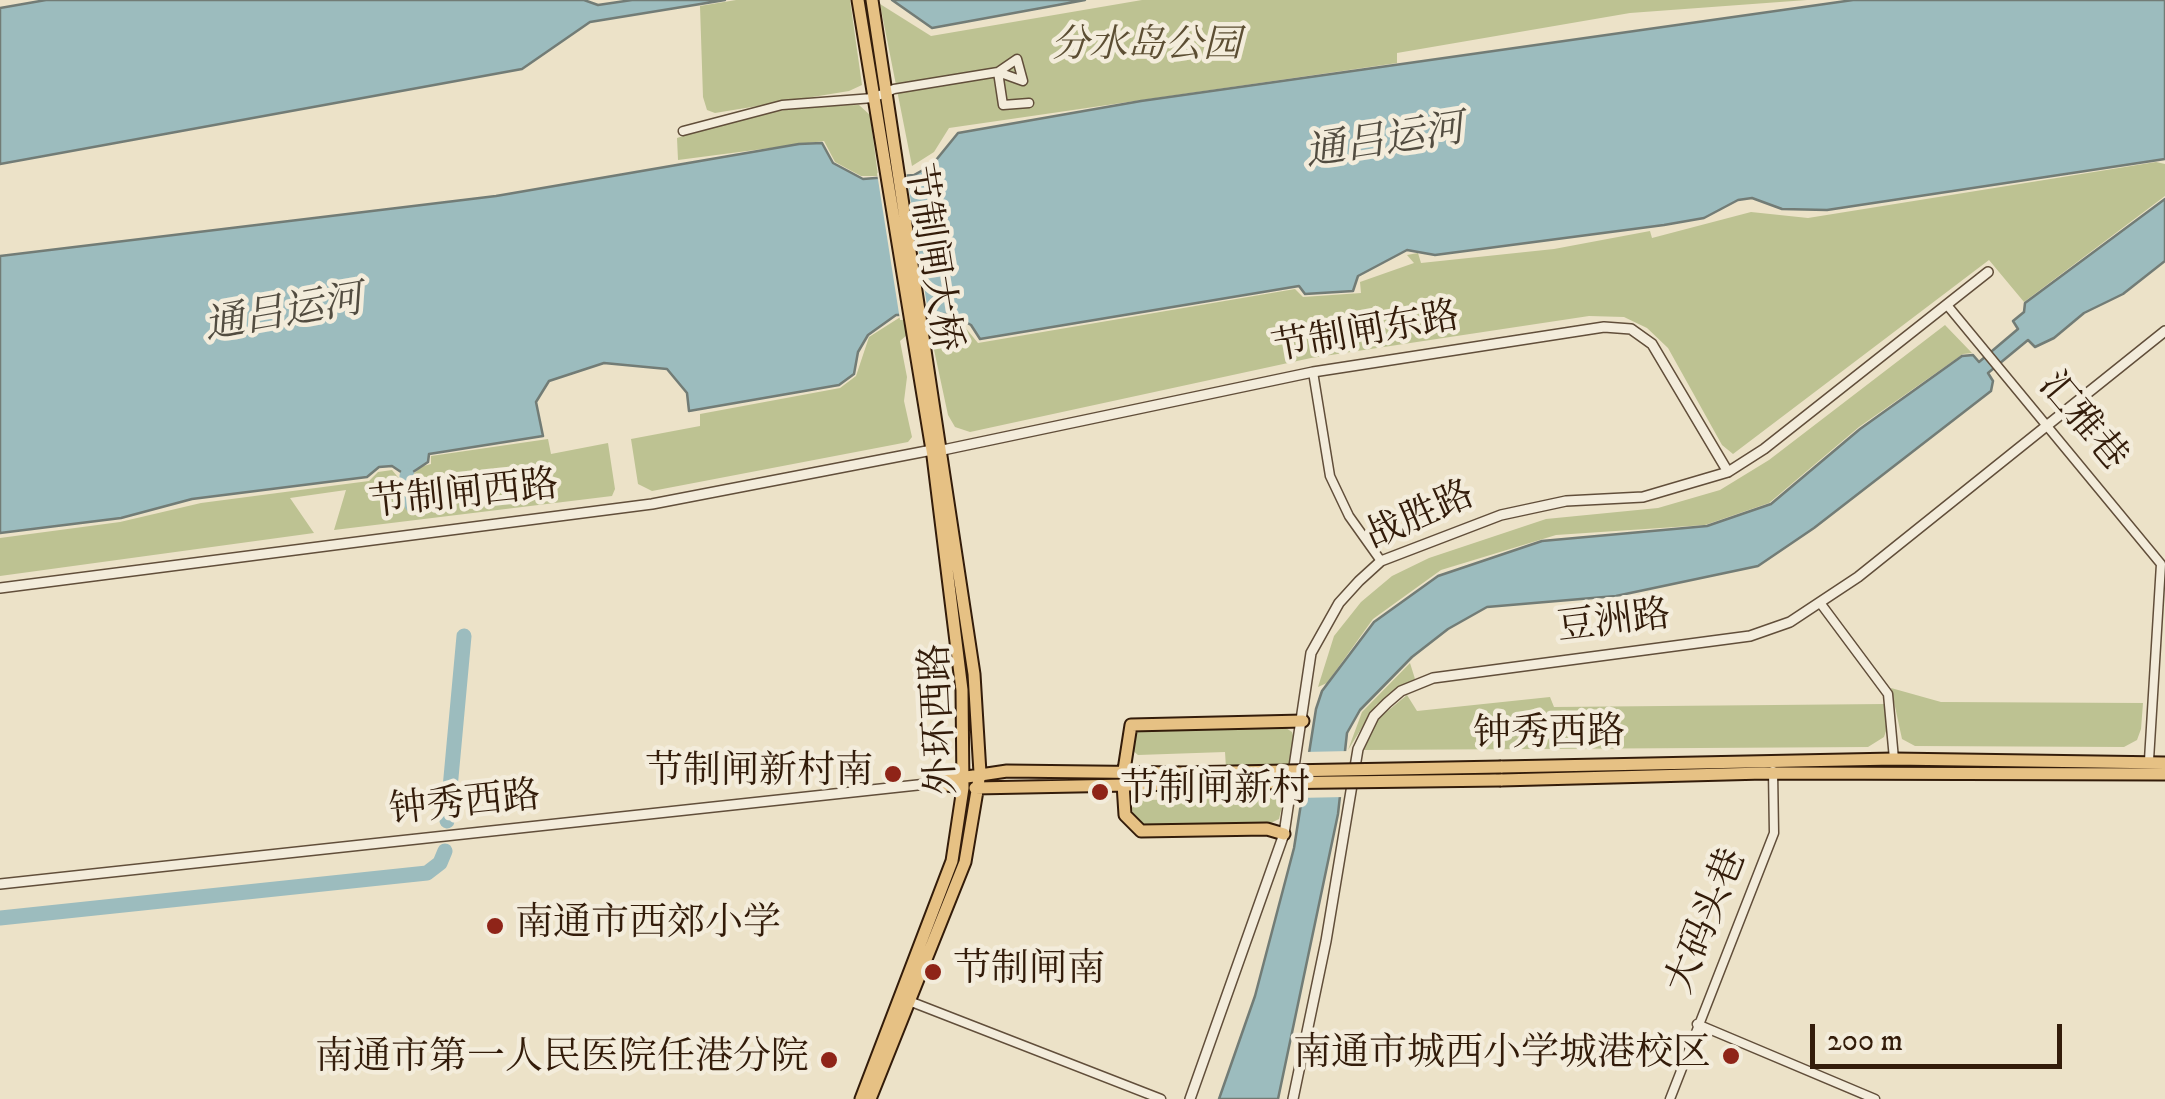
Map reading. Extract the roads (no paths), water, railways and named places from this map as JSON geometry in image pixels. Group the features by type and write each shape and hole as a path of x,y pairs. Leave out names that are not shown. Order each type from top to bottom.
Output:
{"main road":[{"path":"858,0 873,98 888,145"},
{"path":"872,0 887,95 888,145"},
{"name":"节制闸大桥","path":"888,145 925,380"},
{"name":"外环西路","path":"864,1099 909,1002 965,862 979,788 974,674 925,380"},
{"name":"外环西路","path":"864,1099 952,861 963,782 962,690 937,450"},
{"path":"1284,834 1267,829 1141,831 1125,815 1124,777 1131,725 1303,721"},
{"name":"钟秀西路","path":"1773,767 1894,759 2165,763"},
{"name":"钟秀西路","path":"963,782 980,773 1178,778 1773,767 2165,774"},
{"name":"钟秀西路","path":"963,782 979,788 1124,777"},
{"name":"外环西路","path":"936,782 963,782"}],"street":[{"path":"683,132 782,105 873,98 894,89 998,72 1004,107 1028,103"},
{"name":"战胜路","path":"1190,1099 1284,834 1303,721 1305,678 1317,640 1339,603 1381,561 1533,506 1643,497 1728,472 1764,449 1988,272"},
{"name":"汇雅巷","path":"1947,305 2163,564 2149,760"},
{"name":"节制闸东路","path":"937,450 1313,372 1604,327 1631,329 1652,344 1728,472"},
{"name":"豆洲路","path":"1293,1099 1326,941 1358,749 1374,716 1386,703 1433,678 1750,636 1821,604 2165,331"},
{"path":"1313,372 1330,476 1348,516 1381,561"},
{"name":"节制闸西路","path":"0,588 316,544 652,504 937,450"},
{"path":"1821,604 1888,694 1894,759"},
{"name":"大码头巷","path":"1670,1099 1774,834 1773,767"},
{"name":"钟秀西路","path":"0,884 936,782"},
{"path":"909,1002 1161,1099"},
{"path":"1697,1024 1876,1099"}],"water":[{"path":"46,0 584,0 598,5 632,0 725,0 590,22 522,69 0,164 0,8"},
{"path":"892,0 1085,0 932,28"},
{"name":"通吕运河","path":"1853,0 2165,0 2165,159 1827,210 1782,209 1752,198 1738,200 1704,218 1664,225 1435,255 1407,250 1358,276 1353,291 1305,294 1299,286 980,339 971,325 951,314 896,315 868,335 858,352 854,374 839,385 689,411 687,393 667,369 604,363 549,381 536,402 543,436 429,454 428,462 407,476 392,466 379,467 367,477 192,499 121,518 0,533 0,256 496,196 799,144 822,143 833,163 863,179 914,175 932,165 958,133 1141,101"},
{"path":"2165,199 2165,261 2123,294 2084,313 2054,338 2035,347 2028,340 1988,373 1993,381 1991,391 1814,528 1758,566 1616,596 1487,607 1448,629 1412,657 1360,710 1347,733 1338,814 1278,1099 1219,1099 1255,996 1294,848 1316,709 1322,691 1374,622 1438,576 1542,541 1707,526 1771,504 1860,429 1962,356 1973,355 1979,362 2018,329 2013,321 2024,312 2025,303"}],"waterway":[{"path":"407,476 412,505"},
{"path":"447,821 464,636"},
{"path":"0,918 427,873 440,863 445,851"}],"place":[{"name":"节制闸新村南","path":"893,774"},
{"name":"节制闸新村","path":"1100,792"},
{"name":"南通市西郊小学","path":"495,926"},
{"name":"节制闸南","path":"933,972"},
{"name":"南通市城西小学城港校区","path":"1731,1056"},
{"name":"南通市第一人民医院任港分院","path":"829,1060"}],"park label":[{"name":"分水岛公园","path":"1146,48"}]}
